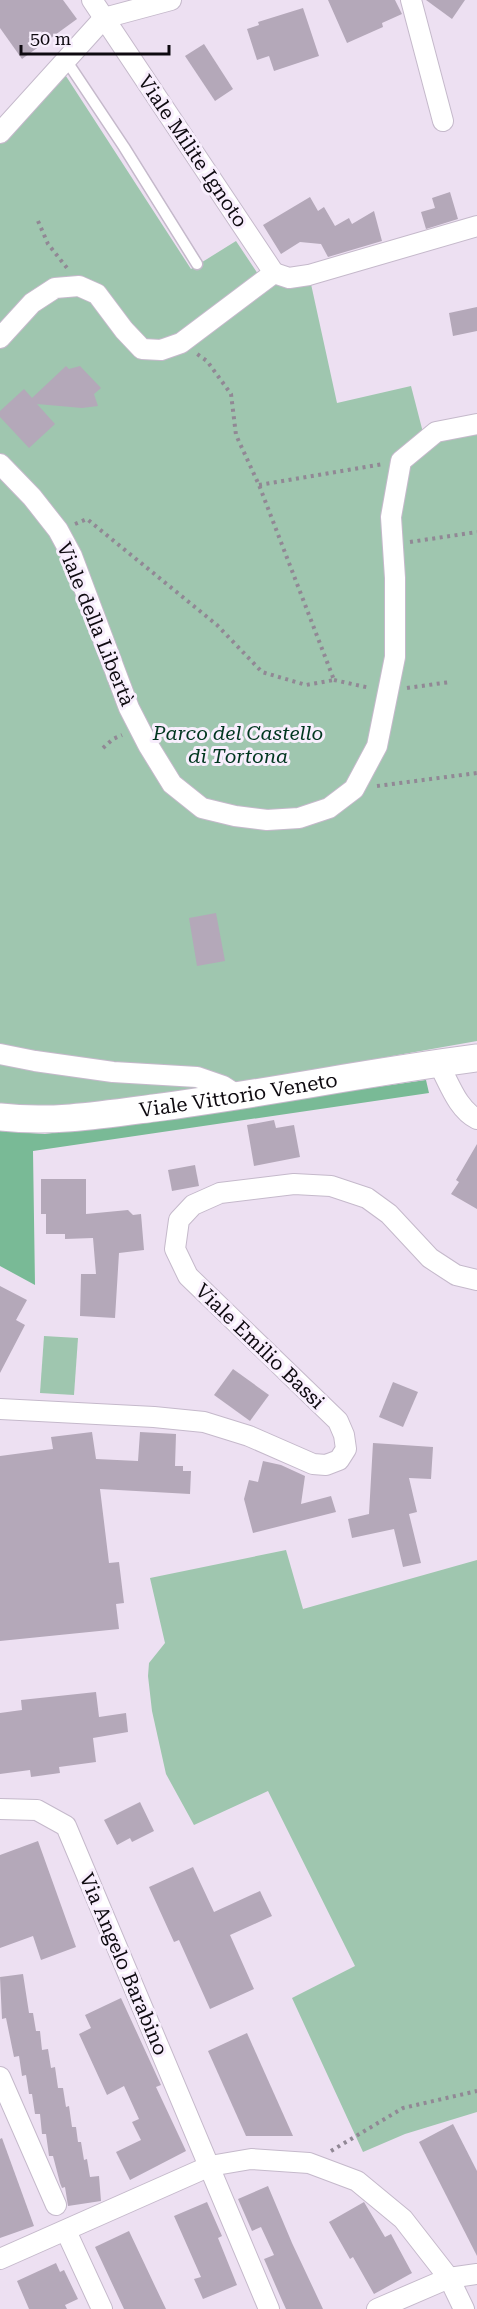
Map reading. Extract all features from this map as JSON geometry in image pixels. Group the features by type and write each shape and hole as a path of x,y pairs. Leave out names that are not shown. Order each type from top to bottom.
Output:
{"street":[{"name":"Viale Milite Ignoto","path":"92,0 274,273"},
{"path":"0,133 104,18 171,0"},
{"path":"411,0 443,121"},
{"path":"0,338 32,303 55,288 79,286 97,294 124,330 142,349 161,350 182,344 274,273 289,278 309,275 477,226"},
{"path":"401,461 436,432 477,424"},
{"name":"Viale della Libertà","path":"0,464 32,497 58,530 72,556 129,708 147,745 172,784 202,808 235,816 267,820 299,819 329,808 354,789 377,746 395,657 391,517 401,461"},
{"path":"0,1054 114,1072 197,1077 223,1086 240,1097"},
{"name":"Viale Vittorio Veneto","path":"0,1117 25,1120 67,1119 240,1097 477,1058"},
{"path":"438,1063 458,1102 469,1115 477,1119"},
{"name":"Viale Emilio Bassi","path":"0,1409 204,1422 249,1436 313,1464 326,1465 339,1460 346,1449 345,1435 338,1421 188,1276 175,1249 179,1220 193,1205 220,1193 294,1184 331,1186 367,1198 389,1214 430,1258 456,1275 477,1280"},
{"name":"Via Angelo Barabino","path":"0,1809 37,1810 66,1826 269,2309"},
{"path":"0,2077 4,2102 56,2205"},
{"path":"0,2259 210,2166 251,2159 309,2163 357,2181 403,2219 449,2278 464,2309"},
{"path":"66,2231 102,2309"},
{"path":"378,2309 449,2278 477,2274"}],"lane":[{"path":"66,60 197,264"}],"path":[{"path":"38,220 48,244 79,286"},
{"path":"182,344 207,361 231,394 236,435 260,485 334,680"},
{"path":"260,485 401,461"},
{"path":"58,530 87,519 217,625 262,672 306,685 334,680 387,691 450,682"},
{"path":"393,544 477,532"},
{"path":"354,789 477,773"},
{"path":"309,2163 403,2108 477,2091"}],"green space":[{"name":"Parco del Castello di Tortona","path":"64,73 191,269 236,241 258,274 311,284 337,403 411,386 427,448 448,438 477,432 477,1041 211,1088 55,1110 0,1108 0,141"},
{"path":"426,1080 429,1093 33,1151 35,1285 0,1266 0,1131 45,1134"},
{"path":"44,1336 78,1338 74,1395 40,1393"},
{"path":"286,1550 303,1609 477,1560 477,2112 405,2134 363,2152 292,1998 355,1966 268,1791 194,1825 166,1774 152,1711 148,1676 149,1663 165,1643 150,1578"}],"building":[{"path":"0,0 63,0 77,19 22,59 0,28"},
{"path":"328,0 395,0 402,14 382,23 383,27 347,43"},
{"path":"426,0 465,0 452,19"},
{"path":"303,8 319,56 274,71 269,56 257,60 247,29 259,25 258,22"},
{"path":"204,44 233,89 215,101 185,56"},
{"path":"450,192 458,219 426,229 421,212 435,208 432,198"},
{"path":"310,197 318,211 324,207 335,226 349,218 352,224 374,211 382,241 328,257 321,244 300,242 281,254 263,225"},
{"path":"477,307 477,331 453,336 449,313"},
{"path":"66,366 69,369 80,366 101,388 94,394 98,406 82,408 37,404 55,424 29,448 0,417 0,411 24,389 32,398"},
{"path":"216,913 225,961 197,966 189,918"},
{"path":"274,1120 276,1128 294,1125 300,1157 254,1166 247,1125"},
{"path":"477,1144 477,1209 451,1194 459,1182 456,1180"},
{"path":"195,1165 199,1186 172,1191 168,1170"},
{"path":"41,1179 86,1179 86,1214 128,1210 133,1215 141,1214 144,1250 119,1253 115,1318 80,1316 81,1274 96,1274 93,1238 65,1239 65,1234 46,1234 46,1214 41,1214"},
{"path":"0,1286 27,1300 16,1320 25,1325 0,1373"},
{"path":"233,1369 269,1395 250,1421 214,1395"},
{"path":"393,1382 418,1392 403,1427 379,1417"},
{"path":"92,1432 96,1459 138,1461 140,1432 176,1434 175,1466 183,1466 183,1471 191,1471 190,1494 100,1489 109,1563 119,1562 124,1603 116,1604 119,1629 0,1641 0,1456 53,1449 51,1437"},
{"path":"373,1443 433,1447 431,1479 409,1478 417,1512 409,1514 421,1563 403,1567 394,1529 352,1538 348,1519 369,1514"},
{"path":"263,1461 281,1465 305,1476 301,1504 331,1496 336,1512 253,1533 244,1499 249,1480 258,1482"},
{"path":"96,1692 99,1717 126,1713 128,1732 93,1738 96,1762 59,1767 60,1773 31,1777 30,1770 0,1774 0,1713 22,1710 21,1700"},
{"path":"140,1802 154,1831 132,1842 130,1838 117,1845 104,1820"},
{"path":"38,1841 76,1947 41,1960 33,1936 0,1948 0,1855"},
{"path":"193,1867 214,1912 260,1891 272,1916 230,1935 254,1989 210,2009 179,1940 174,1942 149,1887"},
{"path":"23,1974 29,2013 33,2013 36,2031 40,2031 42,2050 48,2049 51,2068 55,2067 58,2088 63,2088 72,2127 76,2127 78,2142 81,2142 84,2160 87,2159 90,2177 99,2176 101,2201 68,2206 65,2187 62,2188 60,2183 53,2156 49,2156 46,2134 42,2134 40,2114 35,2114 26,2075 22,2076 19,2056 14,2057 6,2018 2,2019 0,1977"},
{"path":"121,1998 161,2085 156,2087 186,2151 130,2180 116,2152 141,2140 132,2122 139,2119 124,2086 107,2095 79,2034 91,2028 85,2015"},
{"path":"247,2033 293,2136 246,2136 208,2051"},
{"path":"453,2124 477,2171 477,2256 419,2142"},
{"path":"2,2138 34,2226 0,2238 0,2139"},
{"path":"268,2186 323,2309 286,2309 281,2298 264,2259 274,2255 261,2227 252,2231 238,2199"},
{"path":"207,2202 222,2236 218,2238 237,2285 203,2299 194,2279 201,2277 174,2216"},
{"path":"364,2202 385,2237 391,2234 412,2273 374,2294 353,2257 350,2259 329,2222"},
{"path":"129,2231 166,2309 124,2309 95,2247"},
{"path":"56,2263 60,2272 64,2270 78,2299 65,2305 67,2309 29,2309 17,2281"}]}
